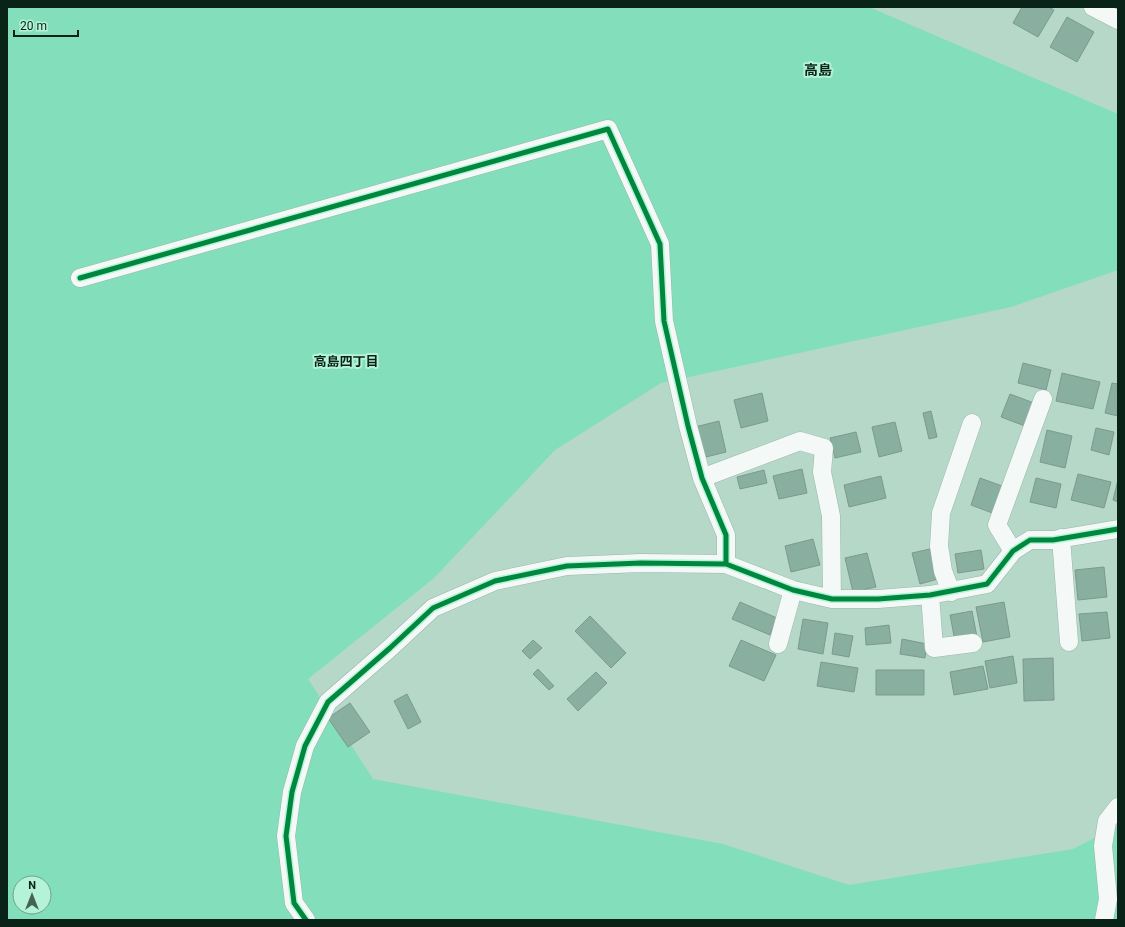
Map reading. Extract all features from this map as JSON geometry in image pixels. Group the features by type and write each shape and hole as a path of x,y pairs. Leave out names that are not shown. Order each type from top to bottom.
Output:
{"street":[{"path":"1093,7 1118,20"},
{"path":"80,278 608,129 660,244 664,320 688,426 702,478 726,536 726,564"},
{"path":"1013,551 997,525 1043,399"},
{"path":"951,592 943,571 939,546 941,513 972,423"},
{"path":"702,478 800,441 824,448 822,472 831,516 832,599"},
{"path":"306,920 294,902 286,836 292,792 306,746 328,702 374,663 433,608 495,581 567,566 641,563 726,564 793,590 832,599 878,599 930,595 987,584 1013,551 1030,540 1061,538 1118,529"},
{"path":"1061,538 1069,642"},
{"path":"778,644 793,590"},
{"path":"930,595 934,648 973,643"},
{"path":"1104,920 1108,899 1103,846 1107,821 1118,807"}],"green space":[{"path":"7,7 869,7 1118,114 1118,270 1011,307 661,383 555,450 434,578 308,679 373,779 723,844 849,885 1073,849 1118,826 1118,920 7,920"}],"building":[{"path":"1022,7 1049,7 1054,10 1038,37 1013,23"},
{"path":"1067,17 1094,32 1077,62 1050,47"},
{"path":"1023,363 1051,370 1046,390 1018,383"},
{"path":"1062,373 1100,382 1093,409 1056,401"},
{"path":"1112,383 1118,384 1118,416 1105,413"},
{"path":"762,393 768,421 741,428 734,400"},
{"path":"1010,394 1034,403 1025,426 1001,417"},
{"path":"931,411 937,437 929,439 923,413"},
{"path":"719,421 726,452 702,458 695,427"},
{"path":"895,422 902,451 879,457 872,427"},
{"path":"1096,428 1114,432 1109,455 1091,450"},
{"path":"1047,430 1072,436 1065,468 1040,462"},
{"path":"856,432 861,452 835,458 830,438"},
{"path":"802,469 807,493 779,499 773,476"},
{"path":"764,470 767,483 740,489 737,477"},
{"path":"1078,474 1111,482 1104,508 1071,500"},
{"path":"881,476 886,498 849,507 844,485"},
{"path":"980,478 1005,487 995,514 971,505"},
{"path":"1036,478 1061,484 1056,508 1030,502"},
{"path":"1118,480 1118,502 1113,500"},
{"path":"813,539 820,565 791,572 785,546"},
{"path":"930,549 938,579 920,584 912,553"},
{"path":"981,550 984,569 958,573 955,554"},
{"path":"867,553 876,587 853,592 845,558"},
{"path":"1104,567 1107,597 1078,600 1075,570"},
{"path":"740,602 777,618 770,635 732,619"},
{"path":"1004,602 1010,637 983,642 976,607"},
{"path":"972,611 977,637 955,641 950,615"},
{"path":"1107,612 1110,638 1082,641 1079,614"},
{"path":"590,616 626,653 611,668 575,631"},
{"path":"803,619 828,623 823,654 798,649"},
{"path":"889,625 891,643 866,645 865,628"},
{"path":"835,633 853,636 849,657 832,654"},
{"path":"902,639 927,644 925,658 900,654"},
{"path":"533,640 542,648 530,659 522,651"},
{"path":"741,640 776,655 764,681 729,666"},
{"path":"1013,656 1017,683 990,688 985,661"},
{"path":"1053,658 1054,700 1024,701 1023,659"},
{"path":"821,662 858,668 854,692 817,686"},
{"path":"983,666 988,689 954,695 950,672"},
{"path":"538,669 554,686 549,690 533,674"},
{"path":"876,670 924,670 924,695 876,695"},
{"path":"596,672 607,683 578,711 567,699"},
{"path":"407,694 421,722 408,729 394,701"},
{"path":"350,703 370,732 348,747 328,718"}],"cycle path":[{"path":"80,278 608,129 660,244 664,321 688,426 702,478 726,535 726,564"},
{"path":"306,920 294,903 286,836 292,792 305,746 328,702 433,608 495,581 567,566 641,563 726,564 793,590 832,599 878,599 930,595 987,584 1013,551 1030,540 1053,540 1118,529"}],"district":[{"name":"高島","path":"818,70"},
{"name":"高島四丁目","path":"346,361"}]}
